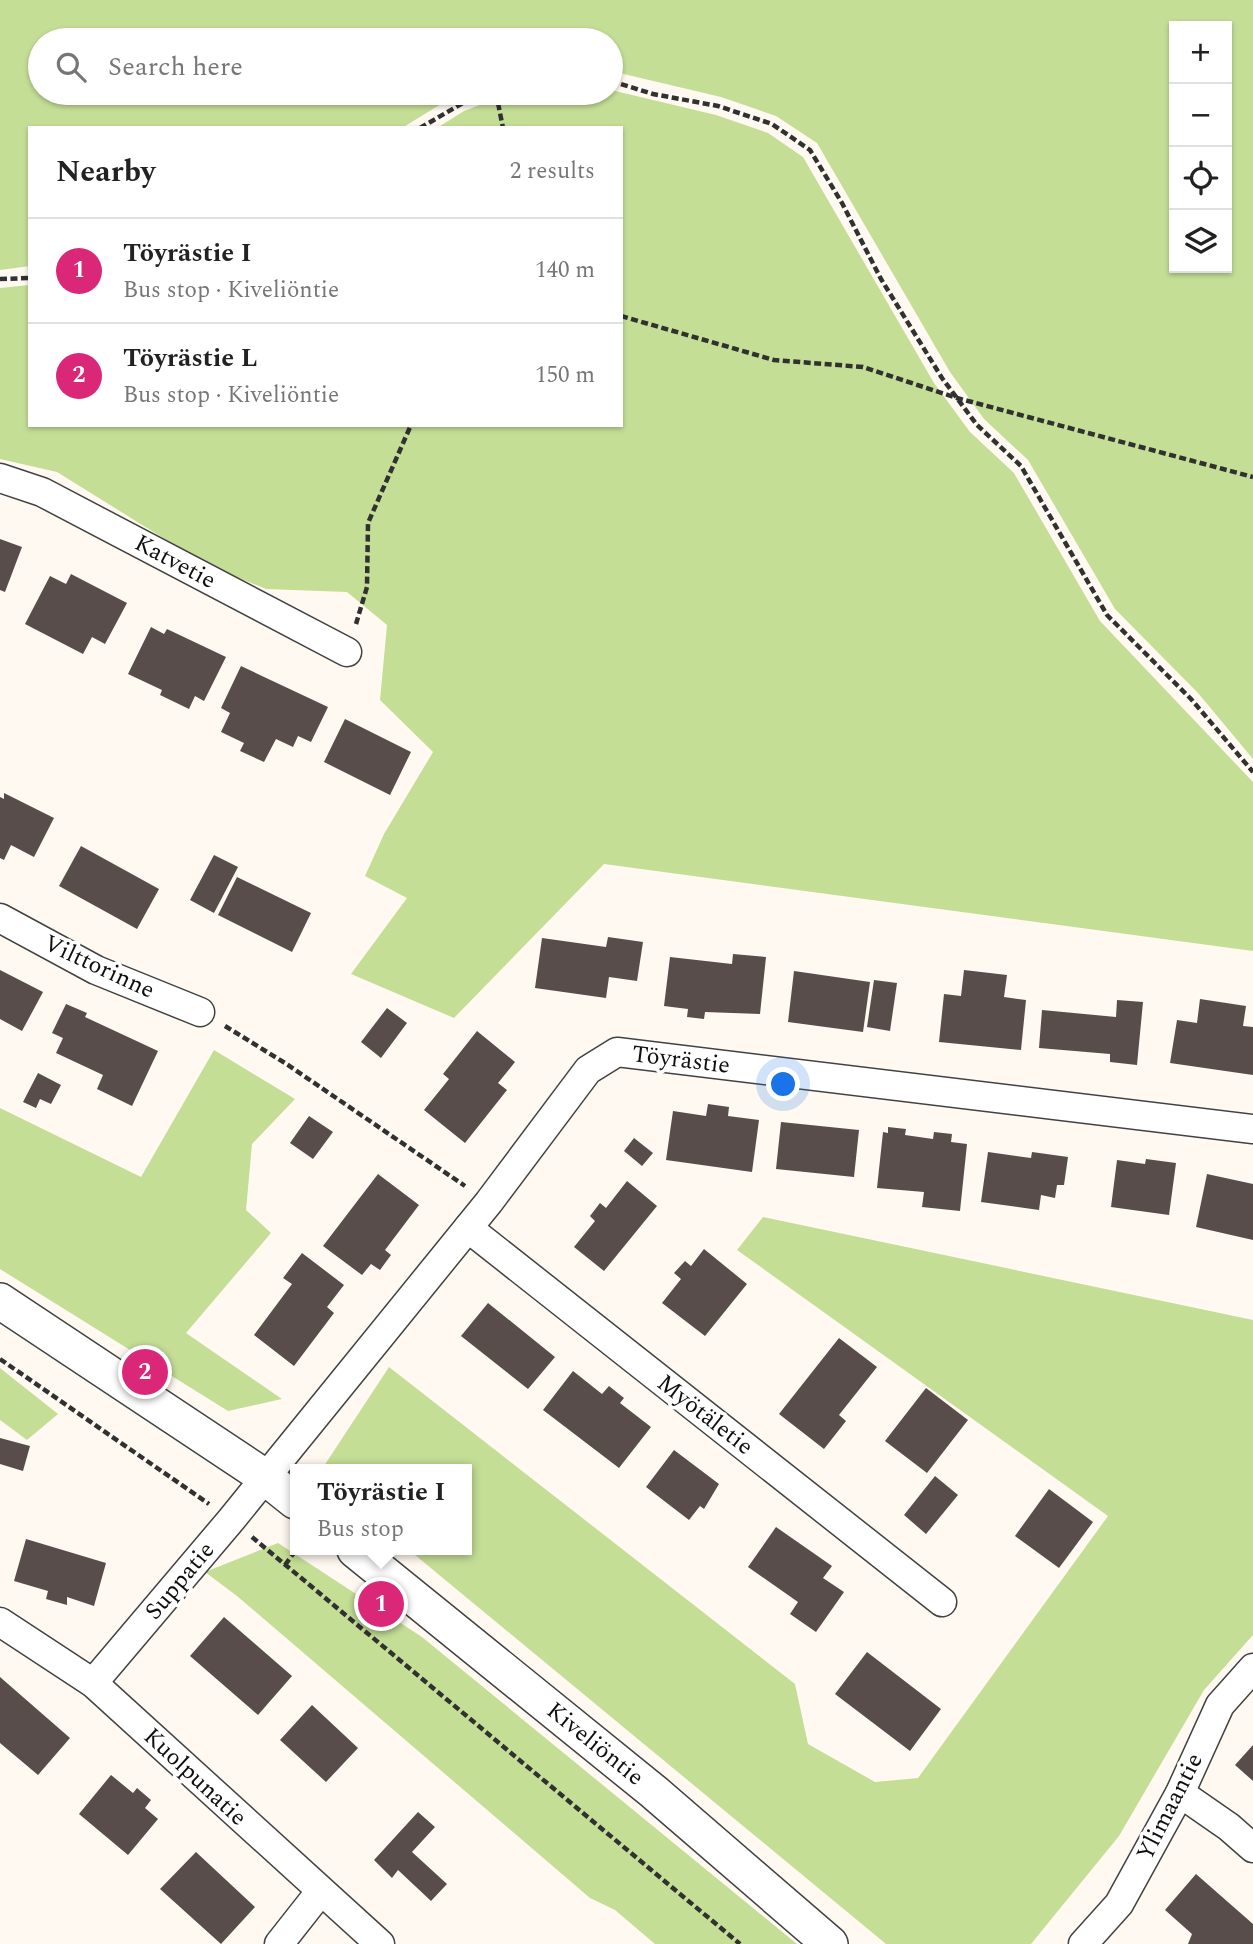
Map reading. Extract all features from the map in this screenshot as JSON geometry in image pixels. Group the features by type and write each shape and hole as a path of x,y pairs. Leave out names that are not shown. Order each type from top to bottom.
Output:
{"street":[{"name":"Katvetie","path":"0,478 42,492 347,652"},
{"name":"Vilttorinne","path":"0,918 96,970 200,1012"},
{"name":"Töyrästie","path":"265,1477 489,1202 589,1070 617,1052 1253,1129"},
{"name":"Myötäletie","path":"468,1228 942,1602"},
{"path":"0,1301 265,1477 290,1497"},
{"name":"Suppatie","path":"93,1683 265,1477"},
{"name":"Kiveliöntie","path":"361,1555 654,1792 830,1944"},
{"name":"Kuolpunatie","path":"0,1622 93,1683 380,1944"},
{"name":"Ylimaantie","path":"1083,1944 1119,1904 1180,1793 1220,1704 1253,1668"},
{"path":"1180,1793 1229,1827 1253,1848"},
{"path":"279,1944 320,1892"}],"path":[{"path":"623,85 653,94 718,106 772,124 810,150 842,203 881,279 957,398 977,425 1021,466 1107,615 1191,699 1253,772"},
{"path":"423,126 459,105"},
{"path":"498,105 503,126"},
{"path":"0,279 28,278"},
{"path":"623,317 774,360 863,367 957,398 1253,477"},
{"path":"347,652 367,587 368,523 410,427"},
{"path":"200,1012 285,1063 489,1202"},
{"path":"0,1359 231,1520 740,1944"},
{"path":"285,1565 292,1555"}],"green space":[{"path":"0,0 1253,0 1253,759 1198,693 1115,609 1028,460 984,419 950,372 817,143 776,116 721,97 623,74 623,28 28,28 28,105 439,105 405,126 28,126 28,266 0,270"},
{"path":"623,93 716,115 768,133 803,157 934,383 970,432 1014,473 1100,621 1253,782 1253,951 604,864 454,1018 351,974 407,898 365,876 384,834 433,752 380,700 387,625 347,592 266,589 205,564 57,472 0,459 0,288 28,285 28,427 623,427 623,126 440,126 480,105 623,105"},
{"path":"214,1050 295,1099 252,1144 246,1210 271,1233 186,1333 282,1399 228,1411 0,1269 0,1108 141,1177"},
{"path":"763,1217 1253,1320 1253,1635 1204,1690 1119,1836 1031,1944 886,1944 415,1555 472,1555 472,1464 325,1464 389,1367 795,1684 808,1744 875,1782 918,1778 1108,1516 737,1250"},
{"path":"0,1368 58,1414 27,1440 0,1420"},
{"path":"278,1543 290,1551 290,1555 296,1555 422,1637 797,1944 655,1944 615,1910 590,1898 237,1596 205,1572"}],"building":[{"path":"0,539 22,547 5,592 0,590"},
{"path":"71,574 127,603 105,644 92,637 83,654 25,624 50,576 66,584"},
{"path":"151,627 164,634 167,629 226,657 204,701 195,696 189,709 160,695 162,690 128,674"},
{"path":"241,666 328,707 311,742 298,736 293,747 276,739 264,762 240,751 244,743 221,732 230,713 221,708"},
{"path":"345,719 411,752 390,795 324,762"},
{"path":"4,793 54,818 34,857 11,845 4,860 0,858 0,797 4,799"},
{"path":"81,846 159,889 137,929 59,886"},
{"path":"214,855 238,867 214,913 190,900"},
{"path":"237,877 311,913 292,952 218,915"},
{"path":"608,937 643,942 637,981 609,977 606,998 535,988 542,938 606,947"},
{"path":"733,954 766,957 760,1014 705,1012 704,1019 687,1017 688,1009 664,1006 670,957 732,964"},
{"path":"0,970 43,992 22,1031 0,1019"},
{"path":"964,970 1007,975 1004,997 1026,1000 1021,1050 939,1042 944,994 961,996"},
{"path":"794,971 870,982 863,1032 788,1022"},
{"path":"874,980 897,983 890,1031 867,1027"},
{"path":"1200,999 1246,1006 1243,1026 1253,1027 1253,1075 1170,1063 1177,1020 1197,1023"},
{"path":"1117,1000 1143,1002 1137,1065 1110,1062 1110,1054 1039,1048 1042,1010 1116,1017"},
{"path":"66,1004 87,1013 85,1017 158,1051 132,1106 97,1089 103,1075 56,1053 63,1038 52,1033"},
{"path":"387,1008 407,1023 381,1058 361,1042"},
{"path":"477,1031 515,1062 498,1083 507,1090 465,1143 424,1110 449,1079 443,1074"},
{"path":"38,1073 61,1085 51,1104 40,1099 36,1108 23,1102"},
{"path":"708,1104 729,1107 728,1116 759,1120 752,1172 666,1160 673,1111 706,1116"},
{"path":"309,1116 333,1132 313,1159 290,1143"},
{"path":"781,1122 859,1130 854,1177 776,1169"},
{"path":"888,1127 906,1129 905,1135 933,1139 934,1132 952,1134 951,1142 967,1144 960,1211 922,1207 924,1192 877,1188 883,1132 888,1133"},
{"path":"634,1138 653,1153 642,1166 624,1151"},
{"path":"988,1152 1031,1158 1032,1152 1068,1157 1064,1185 1057,1185 1055,1198 1041,1195 1039,1210 981,1202"},
{"path":"1146,1159 1176,1163 1169,1215 1111,1207 1117,1160 1145,1164"},
{"path":"378,1174 419,1205 385,1250 391,1255 380,1270 371,1264 362,1275 323,1246"},
{"path":"1207,1174 1253,1184 1253,1240 1196,1227"},
{"path":"627,1181 657,1206 604,1271 574,1247 595,1221 590,1216 600,1203 606,1208"},
{"path":"704,1249 747,1284 705,1336 662,1303 681,1279 674,1273 685,1261 691,1266"},
{"path":"302,1253 344,1285 327,1307 334,1313 294,1366 254,1335 292,1284 283,1278"},
{"path":"488,1303 555,1357 528,1389 461,1336"},
{"path":"839,1338 877,1367 839,1415 846,1421 824,1449 779,1414"},
{"path":"573,1371 602,1394 609,1386 624,1398 620,1403 651,1427 619,1468 543,1410"},
{"path":"926,1388 968,1420 927,1473 885,1441"},
{"path":"0,1438 30,1446 23,1471 0,1464"},
{"path":"674,1450 719,1484 704,1509 700,1506 689,1520 646,1487"},
{"path":"935,1476 958,1495 926,1534 904,1515"},
{"path":"1049,1489 1093,1522 1059,1568 1015,1536"},
{"path":"776,1527 832,1566 823,1578 844,1592 816,1632 790,1614 798,1602 748,1567"},
{"path":"26,1539 106,1563 94,1606 67,1597 67,1605 46,1599 48,1591 14,1581"},
{"path":"224,1617 292,1676 258,1715 190,1656"},
{"path":"867,1652 941,1709 910,1751 835,1694"},
{"path":"0,1677 70,1738 38,1775 0,1743"},
{"path":"312,1705 358,1748 326,1782 280,1740"},
{"path":"1253,1745 1253,1781 1235,1765"},
{"path":"111,1775 133,1793 137,1788 151,1800 145,1808 158,1819 128,1855 79,1814"},
{"path":"418,1812 435,1827 412,1852 447,1884 431,1901 398,1870 392,1878 374,1860"},
{"path":"196,1852 255,1907 221,1944 160,1889"},
{"path":"1196,1874 1253,1924 1253,1944 1188,1944 1192,1934 1165,1910"}],"place":[{"name":"Töyrästie L","path":"145,1372"},
{"name":"Töyrästie I","path":"381,1604"}]}
